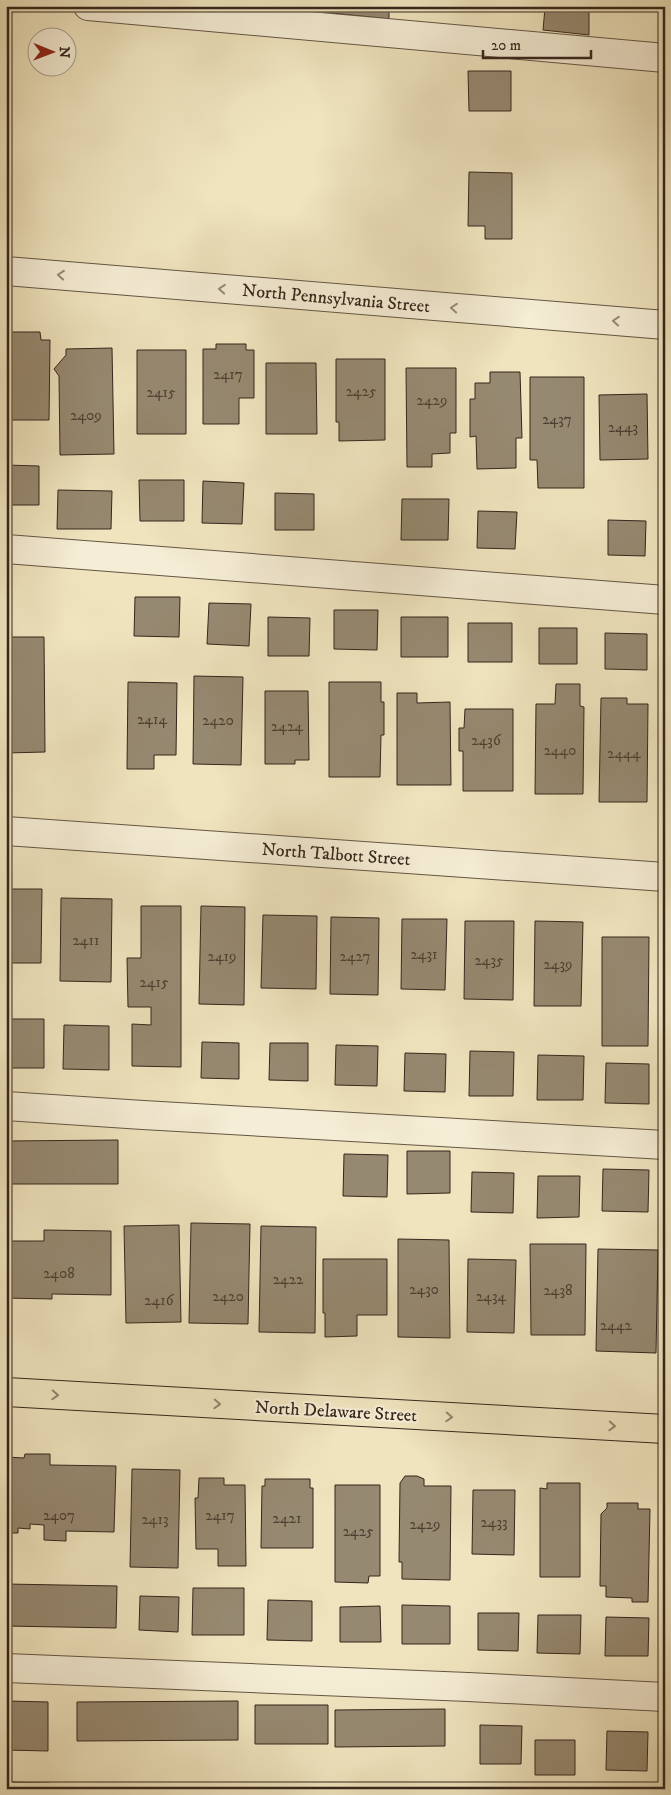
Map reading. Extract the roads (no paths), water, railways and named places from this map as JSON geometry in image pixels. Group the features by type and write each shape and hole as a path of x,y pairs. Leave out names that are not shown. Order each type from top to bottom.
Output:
{"main road":[{"name":"North Delaware Street","path":"6,1392 665,1429"}],"street":[{"path":"88,6 665,58"},
{"name":"North Pennsylvania Street","path":"6,271 665,325"},
{"path":"6,548 665,600"},
{"name":"North Talbott Street","path":"6,831 665,877"},
{"path":"6,1106 665,1146"},
{"path":"6,1668 665,1697"}]}
